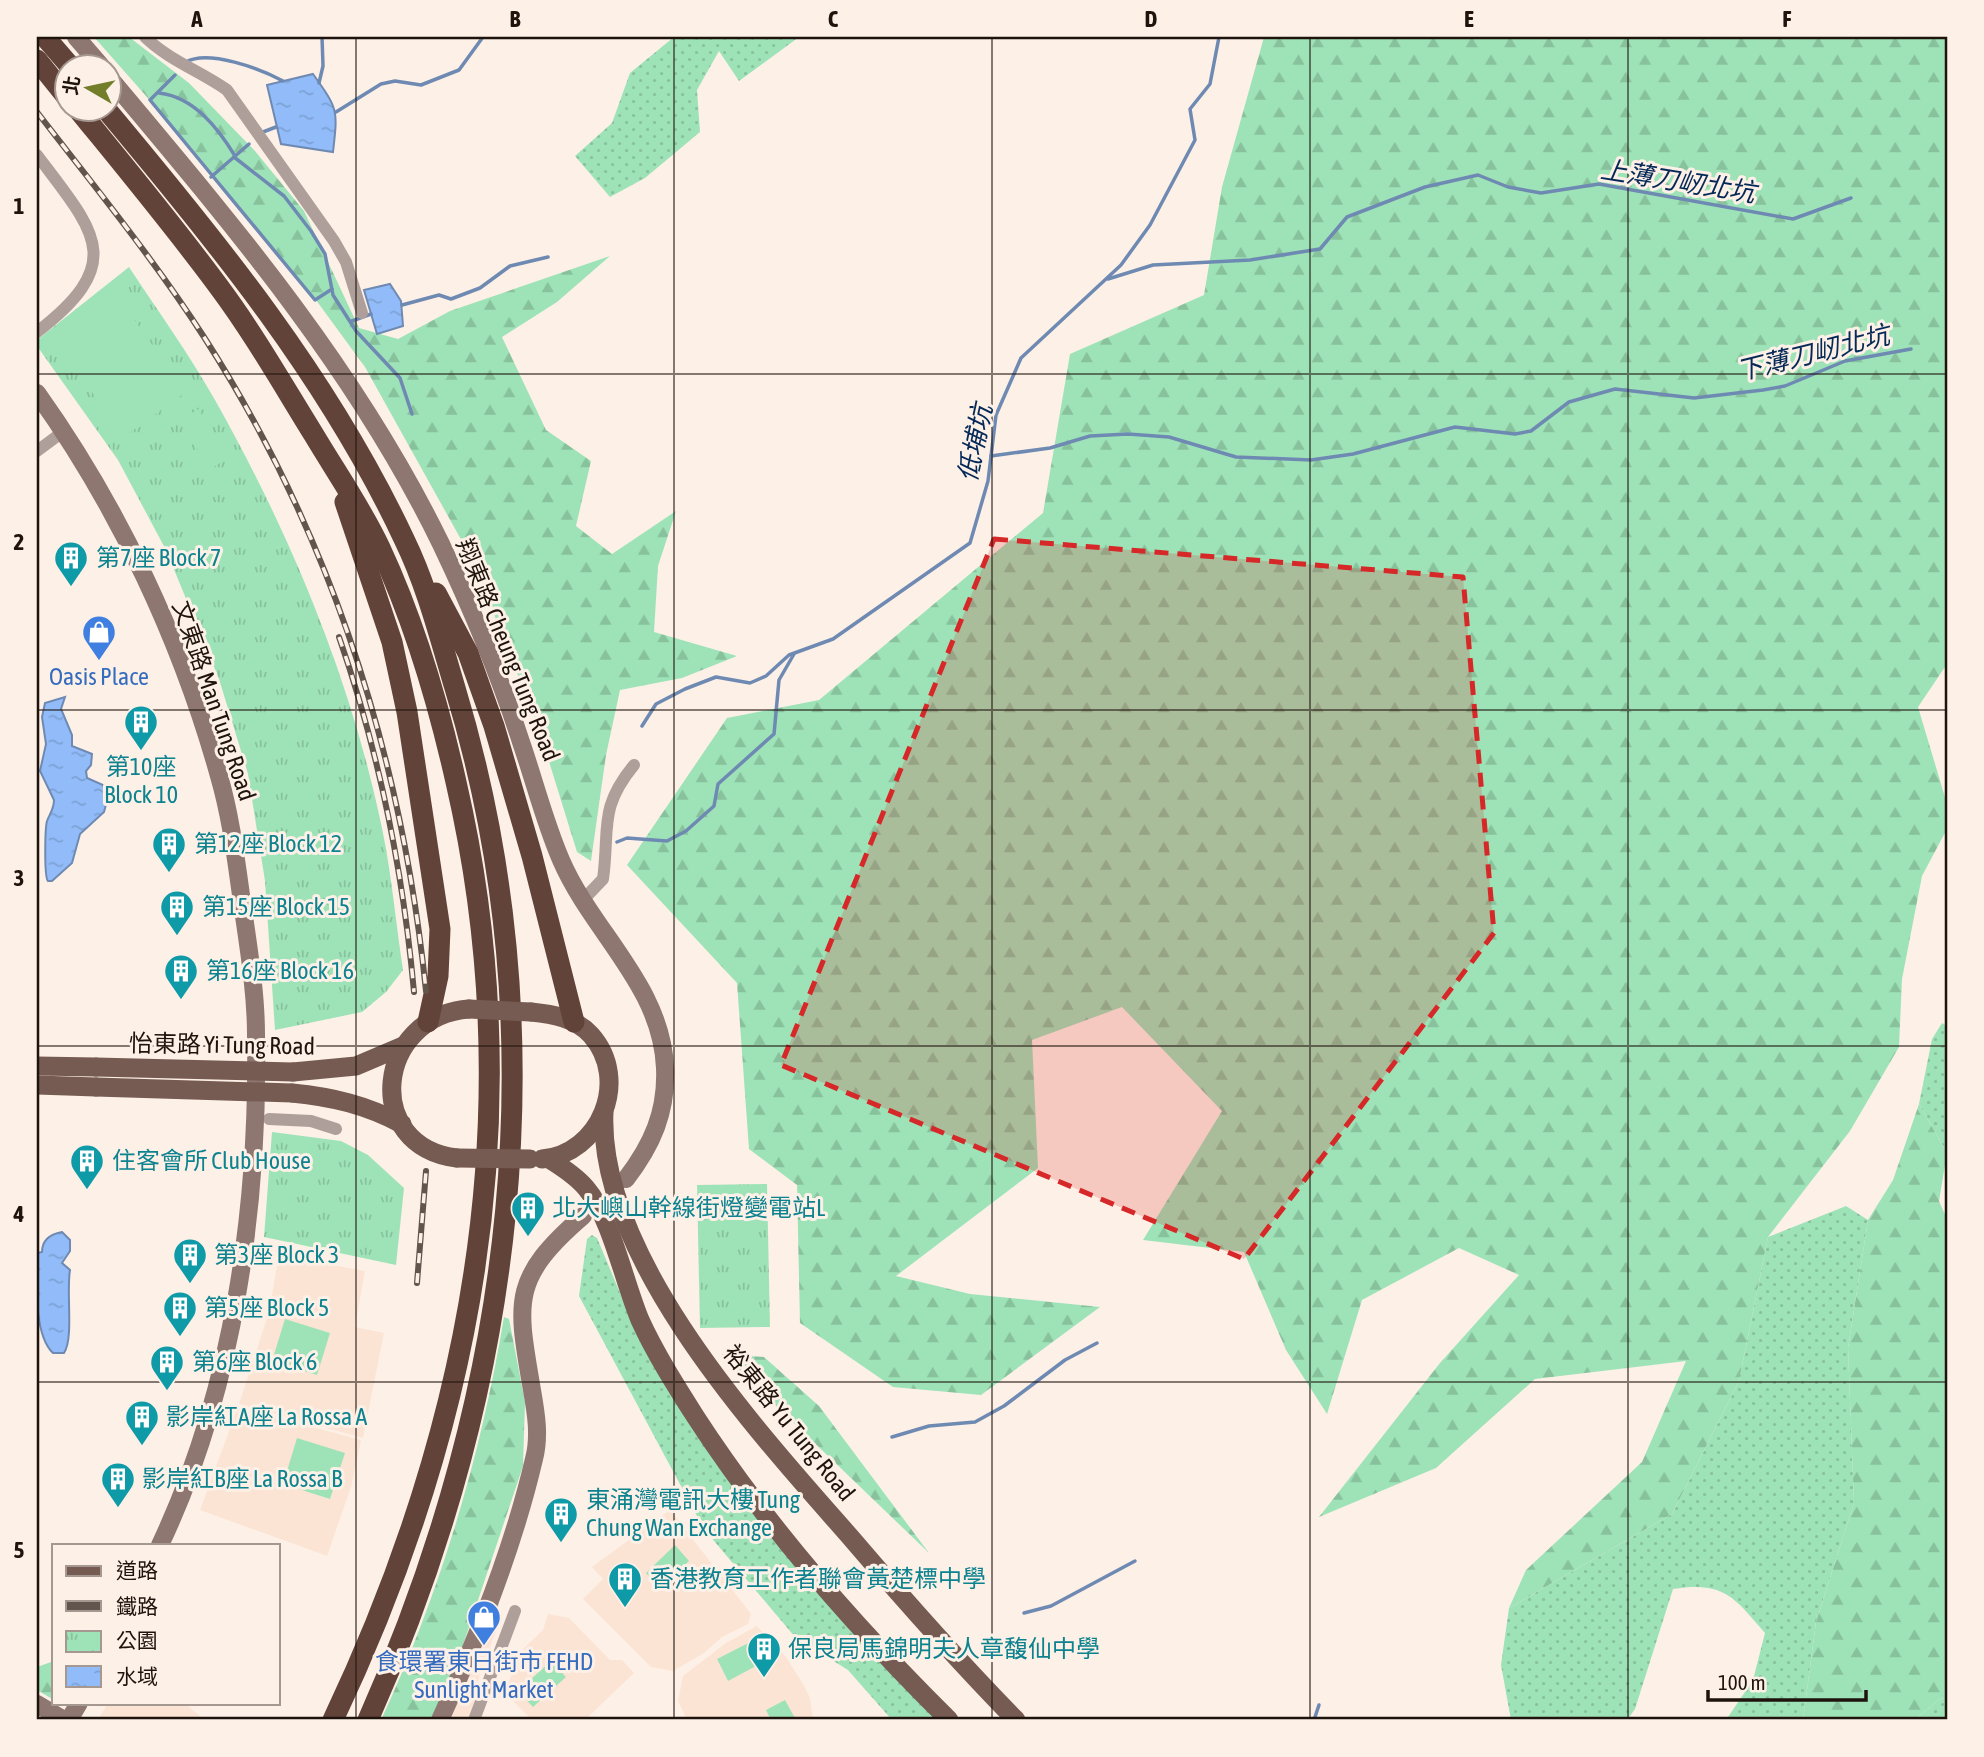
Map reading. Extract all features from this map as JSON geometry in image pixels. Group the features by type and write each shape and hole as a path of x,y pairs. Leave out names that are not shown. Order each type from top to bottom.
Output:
{"highway":[{"path":"45,37 58,52"},
{"path":"37,60 52,79"},
{"path":"87,122 220,289 365,519 393,577 415,632 443,724 471,849 481,912 492,1065 488,1153 477,1250 445,1415 399,1563 333,1720"},
{"path":"117,122 217,243 286,336 363,459 475,670 533,856 574,1022"},
{"path":"326,456 373,580 398,663 407,712 440,929 438,976 428,1023"},
{"path":"368,1720 429,1572 473,1416 497,1281 512,1123 510,981 494,845 463,715 406,541"}],"main road":[{"path":"76,37 89,52"},
{"name":"翔東路 Cheung Tung Road","path":"122,93 303,315 367,410 404,474 477,623 518,731 551,835 582,901 639,983 659,1027 665,1048 666,1089 662,1116 653,1140 626,1180"},
{"name":"文東路 Man Tung Road","path":"37,393 43,415 64,431 101,492 151,592 179,656 219,776 234,848 256,1033 252,1154 234,1314 198,1446 160,1544"},
{"path":"469,1009 531,1012 574,1022 591,1036 604,1060 608,1086 604,1112 594,1130 579,1146 539,1159 457,1158 431,1151 402,1124 393,1104 391,1086 393,1070 403,1046 428,1023 449,1012 469,1009"},
{"name":"怡東路 Yi Tung Road","path":"37,1086 96,1077 293,1072 356,1066 403,1046"},
{"name":"怡東路 Yi Tung Road","path":"37,1066 96,1077 326,1096 354,1102 402,1124"},
{"name":"裕東路 Yu Tung Road","path":"604,1112 604,1149 611,1181 644,1261 672,1311 782,1460 931,1630 1016,1720"},
{"path":"539,1159 579,1180 594,1199 641,1322 695,1415 730,1466 807,1567 904,1675 949,1720"},
{"path":"440,1720 465,1665 499,1575 535,1457 537,1417 521,1333 523,1293 538,1260 583,1216"},
{"path":"37,1704 66,1720 78,1704"}],"street":[{"path":"145,37 160,52 183,66 206,75 227,90 334,241 349,270 362,313"},
{"path":"37,155 79,210 92,239 94,254 87,284 78,297 37,332"},
{"path":"37,452 64,431"},
{"path":"582,901 603,879 607,812 613,793 634,765"},
{"path":"269,1119 311,1121 336,1129"},
{"path":"474,1720 482,1692 515,1611"}],"highlighted area":[{"path":"994,539 1463,577 1494,933 1244,1259 781,1065"}],"shaded area":[{"path":"279,1255 365,1271 355,1327 384,1333 363,1438 239,1404 269,1312"},
{"path":"238,1407 361,1440 351,1487 327,1556 200,1510"},
{"path":"670,1510 751,1614 748,1624 722,1637 704,1653 673,1671 651,1667 583,1599 603,1579 592,1567"},
{"name":"食環署東日街市 FEHD Sunlight Market","path":"499,1602 498,1626 480,1672 472,1714 469,1720 447,1720 493,1607"},
{"path":"548,1614 569,1618 610,1660 622,1660 634,1673 585,1720 532,1720 504,1692 524,1648 543,1630"},
{"path":"757,1626 786,1657 803,1684 810,1698 813,1720 687,1720 678,1701 683,1676 726,1643"},
{"path":"107,1704 185,1704 205,1720 98,1720"}],"green space":[{"path":"94,37 129,37 189,83 255,151 304,211 359,328 398,339 450,311 610,256 557,302 502,337 546,430 591,461 576,526 612,554 676,511 658,566 654,632 737,656 682,678 620,690 606,755 591,861 577,852 538,726 473,561 365,367 313,296 191,147 122,69 122,52 107,52"},
{"path":"674,37 799,37 739,81 719,51 697,90 700,132 645,178 610,197 575,156 612,123 630,73"},
{"path":"1264,37 1947,37 1947,664 1918,707 1947,804 1947,829 1922,876 1902,979 1899,1047 1850,1131 1768,1237 1739,1381 1672,1514 1509,1608 1526,1570 1642,1462 1686,1361 1535,1379 1436,1468 1319,1517 1440,1363 1519,1275 1459,1248 1362,1300 1327,1414 1286,1350 1244,1252 1143,1240 1222,1111 1122,1007 1032,1040 1038,1168 896,1276 970,1294 1100,1307 981,1395 893,1387 800,1323 797,1185 749,1149 737,983 627,865 727,718 819,700 1043,513 1070,354 1204,295 1222,187"},
{"path":"129,267 205,383 269,503 316,610 354,720 383,833 403,970 386,992 362,1012 275,1030 265,881 248,774 219,679 166,550 118,460 37,346 37,340"},
{"path":"116,294 186,392 124,437 54,339"},
{"path":"198,409 230,456 211,469 179,422"},
{"path":"1942,1023 1947,1026 1947,1153 1919,1104 1932,1039"},
{"path":"1919,1104 1947,1153 1939,1201 1947,1219 1947,1697 1940,1699 1914,1720 1803,1720 1816,1622 1854,1503 1848,1348 1868,1220 1893,1180"},
{"path":"272,1132 341,1141 368,1155 404,1188 396,1265 264,1237"},
{"path":"767,1184 770,1327 700,1328 697,1185"},
{"path":"1846,1206 1868,1220 1848,1348 1854,1503 1816,1622 1803,1720 1726,1720 1753,1680 1765,1633 1736,1601 1726,1594 1705,1587 1690,1587 1673,1589 1635,1709 1627,1720 1511,1720 1501,1665 1509,1608 1672,1514 1739,1381 1768,1237"},
{"path":"592,1235 597,1238 659,1374 940,1720 892,1720 848,1670 795,1637 704,1529 579,1296 587,1239"},
{"path":"504,1317 509,1319 525,1402 523,1466 460,1654 431,1720 381,1720 422,1623 456,1523 483,1421"},
{"path":"285,1319 330,1333 317,1375 272,1361"},
{"path":"722,1354 764,1357 819,1406 929,1553"},
{"path":"297,1438 345,1453 330,1499 283,1484"},
{"path":"675,1545 689,1561 660,1589 646,1573"},
{"path":"758,1638 769,1659 728,1681 717,1659"},
{"path":"551,1661 566,1677 533,1707 518,1691"},
{"path":"52,1662 52,1699 37,1690 37,1667"},
{"path":"1947,1697 1947,1720 1914,1720 1940,1699"},
{"path":"785,1700 796,1720 771,1720 766,1710"}],"water":[{"path":"313,74 334,110 336,127 333,152 281,144 267,85"},
{"path":"390,284 401,301 403,326 377,334 364,290"},
{"path":"65,697 61,709 72,735 72,746 92,754 91,765 86,771 87,778 103,785 108,797 104,812 80,834 72,863 52,881 48,881 45,862 46,833 54,800 40,771 46,744 42,717 45,703"},
{"path":"62,1232 70,1240 70,1251 62,1263 70,1270 69,1337 64,1353 53,1353 42,1333 39,1320 37,1253 42,1252 48,1238"}],"waterway":[{"path":"319,83 323,66 322,37"},
{"path":"336,112 381,84 395,81 421,85 459,70 483,37"},
{"name":"低埔坑","path":"642,726 656,704 685,689 716,677 750,683 766,676 789,655 833,639 970,543 988,481 996,415 1021,358 1121,265 1150,225 1195,140 1190,109 1210,84 1219,37"},
{"path":"186,62 207,58 221,59 248,66 283,81"},
{"path":"175,75 150,100 315,300 332,289"},
{"path":"159,93 194,107 213,125 235,156"},
{"path":"263,132 276,127"},
{"path":"211,177 249,144"},
{"path":"234,157 284,196 311,231 325,254 333,295 356,331 400,378 412,414"},
{"name":"上薄刀屻北坑","path":"1108,279 1153,265 1250,260 1320,249 1347,217 1425,187 1478,175 1508,187 1541,193 1599,184 1793,219 1851,198"},
{"path":"402,305 439,295 451,299 480,288 510,266 548,257"},
{"path":"352,321 371,314"},
{"name":"下薄刀屻北坑","path":"991,456 1050,448 1090,436 1128,434 1169,437 1236,457 1311,460 1353,454 1455,427 1515,434 1531,431 1569,402 1615,389 1694,398 1763,390 1785,386 1845,361 1911,349"},
{"path":"617,842 627,838 667,841 686,831 714,806 718,784 774,734 779,680 794,654"},
{"path":"892,1437 929,1426 975,1422 1004,1406 1065,1360 1097,1343"},
{"path":"1024,1613 1051,1606 1135,1561"},
{"path":"1314,1720 1319,1705"}],"railway":[{"path":"37,112 123,223 204,337 249,412 289,490 324,569 354,650 379,733 415,904 426,991"},
{"path":"339,637 366,724 387,812 403,901 414,992"},
{"path":"417,1283 426,1171"}],"place":[{"name":"第7座 Block 7","path":"71,588"},
{"name":"Oasis Place","path":"99,662"},
{"name":"第10座 Block 10","path":"141,752"},
{"name":"第12座 Block 12","path":"169,874"},
{"name":"第15座 Block 15","path":"177,937"},
{"name":"第16座 Block 16","path":"181,1001"},
{"name":"住客會所 Club House","path":"87,1191"},
{"name":"北大嶼山幹線街燈變電站L","path":"528,1238"},
{"name":"第3座 Block 3","path":"190,1285"},
{"name":"第5座 Block 5","path":"180,1338"},
{"name":"第6座 Block 6","path":"167,1392"},
{"name":"影岸紅A座 La Rossa A","path":"142,1447"},
{"name":"影岸紅B座 La Rossa B","path":"118,1509"},
{"name":"東涌灣電訊大樓 Tung Chung Wan Exchange","path":"561,1544"},
{"name":"香港教育工作者聯會黃楚標中學","path":"625,1609"},
{"name":"食環署東日街市 FEHD Sunlight Market","path":"484,1647"},
{"name":"保良局馬錦明夫人章馥仙中學","path":"764,1679"}]}
